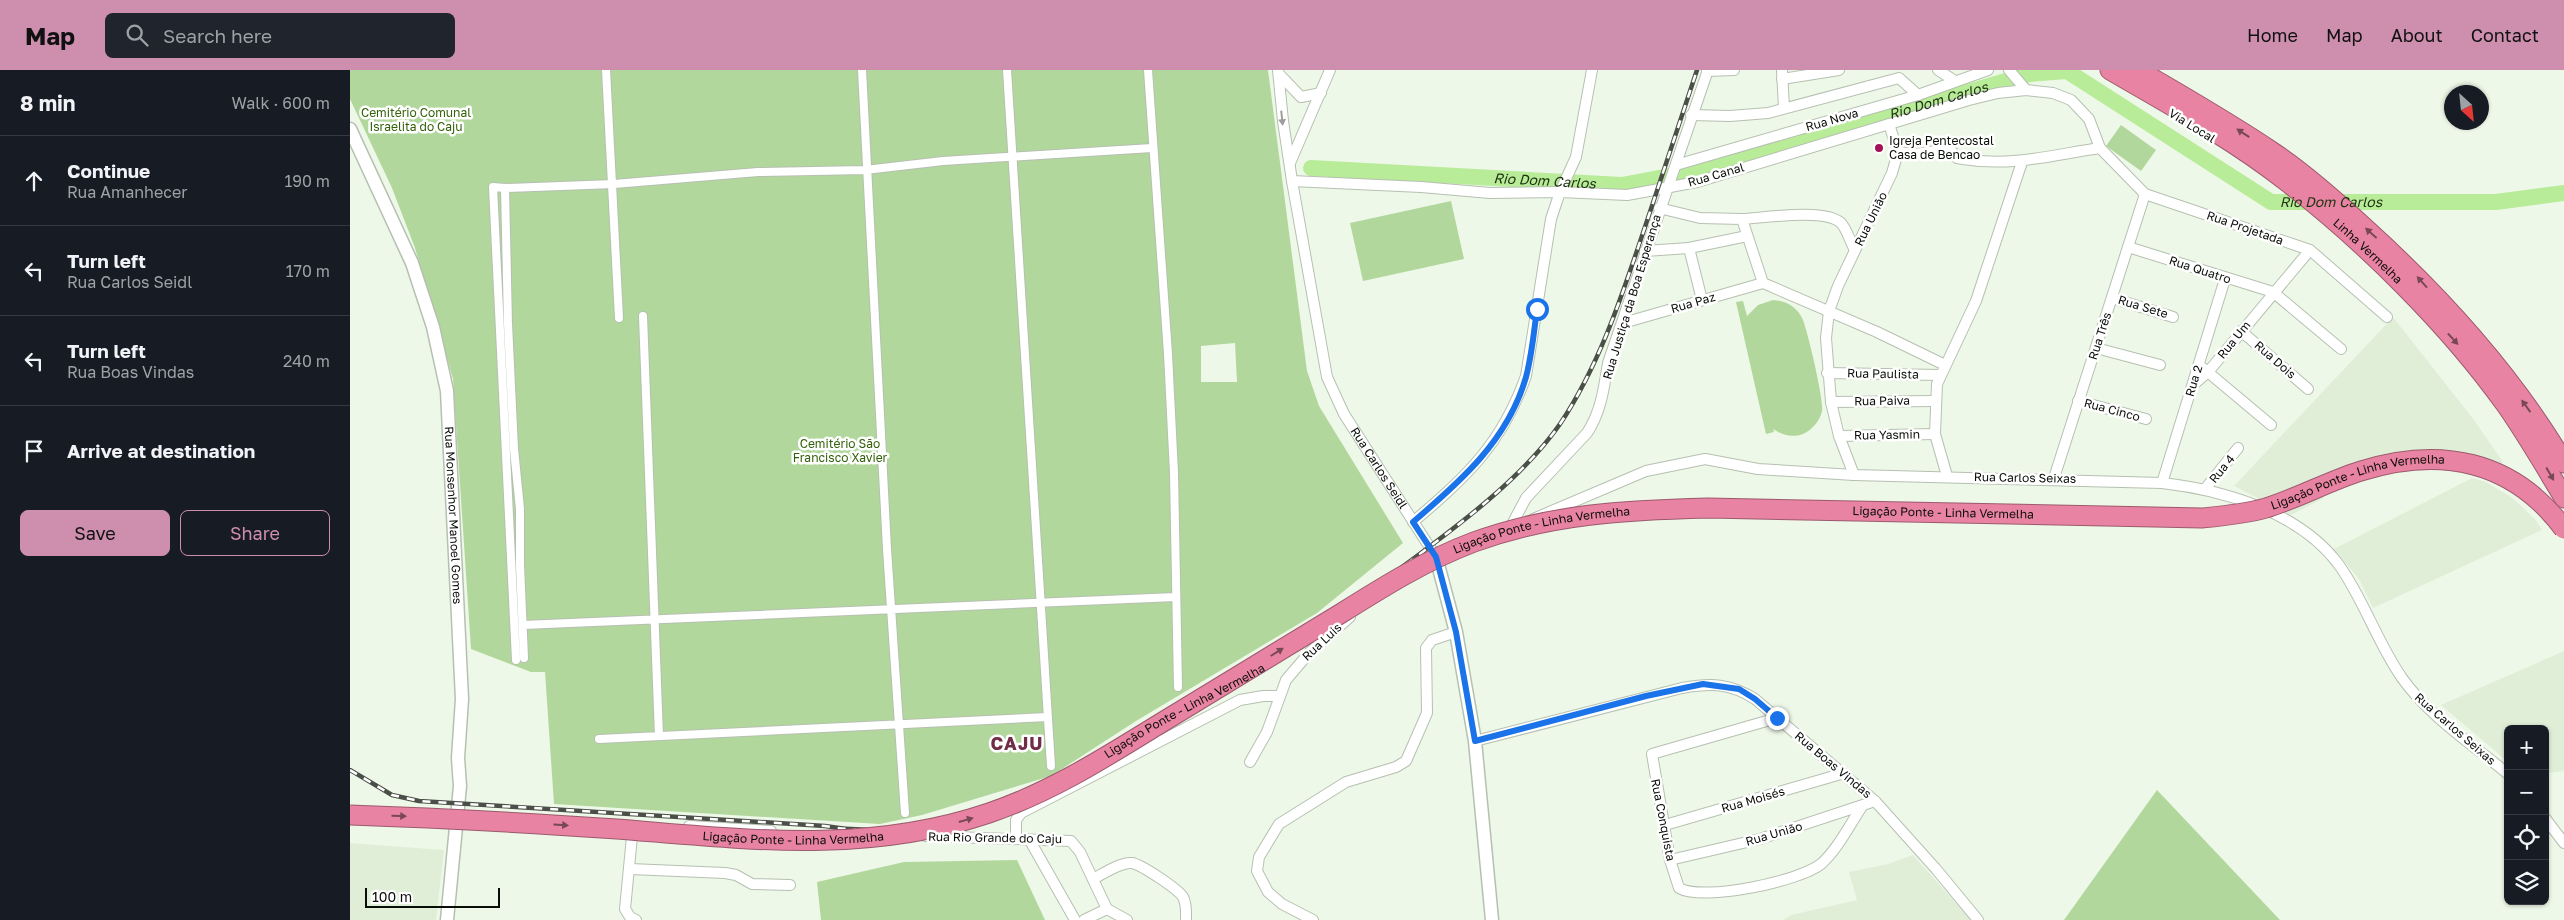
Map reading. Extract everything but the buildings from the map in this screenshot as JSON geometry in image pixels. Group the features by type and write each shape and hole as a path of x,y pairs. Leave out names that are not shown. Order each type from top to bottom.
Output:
{"highway":[{"name":"Linha Vermelha","path":"2110,70 2220,135 2286,181 2401,272 2505,404 2528,436 2564,498"},
{"name":"Linha Vermelha","path":"2138,70 2276,154 2335,200 2401,272 2494,364 2564,463"},
{"name":"Ligação Ponte - Linha Vermelha","path":"350,815 484,820 796,842 869,839 940,827 1010,806 1077,775 1427,562 1501,533 1587,514 1631,510 1708,508 2202,518 2264,508 2381,465 2413,460 2441,459 2472,463 2511,480 2542,503 2564,529"}],"street":[{"path":"606,70 614,184 619,318"},
{"path":"862,70 865,170 890,608 905,813"},
{"path":"1007,70 1051,766"},
{"path":"1148,70 1168,354 1174,474 1178,687"},
{"path":"1290,162 1330,70"},
{"path":"1413,522 1486,455 1511,416 1526,376 1551,219 1561,189 1576,157 1592,70"},
{"path":"1708,71 1734,70"},
{"path":"1784,108 1782,75 1839,70"},
{"path":"1888,70 1918,95"},
{"path":"1938,70 1955,81"},
{"name":"Rua Nova","path":"1672,177 1988,70"},
{"path":"2009,70 2023,88"},
{"name":"Via Local","path":"2100,70 2227,148 2282,187"},
{"name":"Rua Justiça da Boa Esperança","path":"1509,530 1526,498 1587,433 1594,422 1601,402 1608,363 1623,323 1659,208 1672,177 1691,115 1708,71"},
{"path":"1278,72 1301,97 1306,98 1321,93"},
{"name":"Rua Carlos Seidl","path":"1278,72 1282,121 1327,376 1344,414 1436,557 1456,632 1475,741 1492,920"},
{"path":"1691,115 1749,116 1899,78"},
{"name":"Rua Canal","path":"1292,180 1490,193 1561,189 1627,195 1672,177 1889,124 1969,100 2023,88 2053,94 2077,104 2089,119 2100,148"},
{"path":"1889,124 1898,152 1915,154 1950,149 1957,158 1988,163 2022,162 2100,148"},
{"name":"Rua Monsenhor Manoel Gomes","path":"350,129 412,263 433,327 447,392 462,699 458,758 460,786 447,920"},
{"path":"516,660 493,187 614,184 758,172 865,170 942,160 1152,148"},
{"name":"Rua Projetada","path":"2100,148 2145,194 2310,250 2386,317"},
{"name":"Rua União","path":"1854,475 1839,436 1830,402 1826,338 1829,311 1855,250 1892,174 1898,152"},
{"path":"1947,476 1935,434 1934,401 1942,370 1976,301 2022,162"},
{"path":"505,188 508,324 514,449 520,509 524,658"},
{"name":"Rua Três","path":"2054,478 2145,194"},
{"path":"1659,208 1700,218 1742,219 1808,215 1833,218 1843,227 1855,250"},
{"path":"1742,219 1763,283 1829,311 1942,370"},
{"path":"1645,251 1689,248 1747,236"},
{"name":"Rua Quatro","path":"2128,247 2225,279 2273,292"},
{"path":"1689,248 1702,300"},
{"name":"Rua Um","path":"2192,386 2208,372 2310,250"},
{"name":"Rua 2","path":"2162,483 2225,279"},
{"name":"Rua Paz","path":"1623,323 1763,283"},
{"path":"2273,292 2341,349"},
{"name":"Rua Sete","path":"2112,298 2174,317"},
{"path":"643,316 660,736"},
{"name":"Rua Dois","path":"2241,331 2308,388"},
{"path":"2096,348 2160,365"},
{"path":"2199,364 2271,425"},
{"name":"Rua Paulista","path":"1827,373 1942,370"},
{"name":"Rua Paiva","path":"1830,402 1934,401"},
{"name":"Rua Cinco","path":"2078,401 2146,419"},
{"name":"Rua Yasmin","path":"1839,436 1935,434"},
{"name":"Rua 4","path":"2205,489 2238,448"},
{"name":"Rua Carlos Seixas","path":"1436,557 1484,542 1586,494 1646,471 1690,460 1705,459 1758,469 1854,475 2054,478 2162,483 2205,489 2241,500 2278,517 2320,544 2340,567 2408,685 2444,721 2504,771"},
{"name":"Rua Luis","path":"1250,762 1267,732 1286,680 1296,668 1328,635 1376,598 1436,557"},
{"path":"523,625 1176,596"},
{"path":"1313,920 1282,904 1268,892 1257,871 1262,851 1279,824 1328,793 1346,782 1396,768 1406,761 1427,713 1426,648 1432,640 1456,632"},
{"name":"Rua Boas Vindas","path":"1475,741 1646,696 1703,684 1739,689 1755,699 1875,801 1936,869 1978,920"},
{"path":"1016,839 1016,820 1021,813 1240,700 1263,696 1279,696"},
{"path":"599,739 1048,717"},
{"name":"Rua Conquista","path":"1777,718 1653,753 1651,756 1660,795 1670,860 1678,886 1683,890 1728,891 1812,871 1831,853 1861,808"},
{"name":"Rua Moisés","path":"1665,825 1841,774"},
{"name":"Rua União","path":"1670,860 1760,839 1861,808 1875,801"},
{"path":"636,920 630,917 625,909 633,822 842,834"},
{"path":"2549,823 2564,843"},
{"name":"Rua Rio Grande do Caju","path":"907,836 1071,841 1078,847 1107,909"},
{"path":"1029,839 1075,920"},
{"path":"1092,879 1125,864 1131,863 1141,867 1180,893 1186,906 1186,920"},
{"path":"630,870 725,873 736,875 752,884 790,885"},
{"path":"1084,920 1107,909 1127,920"}],"shaded area":[{"path":"2393,317 2474,420 2503,462 2497,466 2426,451 2387,455 2371,460 2322,493 2324,498 2291,515 2234,486"},
{"path":"2472,478 2486,482 2511,497 2534,518 2542,530 2373,608 2359,579 2334,549"},
{"path":"2564,651 2564,770 2549,773 2549,725 2504,725 2504,759 2441,705"},
{"path":"350,843 444,850 436,920 350,920"},
{"path":"1913,855 1971,920 1783,920 1791,915 1857,900 1849,872 1888,864"}],"green space":[{"name":"Cemitério São Francisco Xavier","path":"350,70 1268,70 1307,371 1319,406 1403,543 1317,613 1136,721 1051,776 922,815 880,824 554,804 545,672 531,672 471,649 453,379 415,248 392,188 350,99","holes":["1235,343 1237,382 1201,382 1201,346"]},
{"path":"2121,125 2156,150 2141,171 2106,146"},
{"path":"1451,201 1464,259 1363,281 1350,223"},
{"path":"1773,300 1791,306 1801,315 1808,338 1822,404 1821,415 1812,428 1803,434 1795,436 1780,433 1773,429 1774,432 1766,434 1736,302 1743,301 1747,316 1758,305"},
{"path":"2157,790 2280,920 2064,920"},
{"path":"1017,860 1045,920 821,920 817,882 904,862"}],"waterway":[{"name":"Rio Dom Carlos","path":"1311,168 1622,185 1695,171 2030,74 2067,71 2271,202 2496,202 2564,193"}],"railway":[{"path":"350,770 392,795 419,801 825,826 861,830 909,826 997,807 1027,797 1062,781 1160,722 1262,668 1307,639 1451,531 1522,469 1542,447 1560,424 1575,400 1611,324 1697,70"}],"place":[{"name":"Igreja Pentecostal Casa de Bencao","path":"1879,148"}],"district":[{"name":"CAJU","path":"1017,744"}],"route":[{"path":"1537,309 1526,376 1511,416 1486,455 1413,522 1436,557 1456,632 1475,741 1646,696 1703,684 1722,685 1739,689 1755,699 1777,718"}],"park label":[{"name":"Cemitério Comunal Israelita do Caju","path":"416,120"}]}
